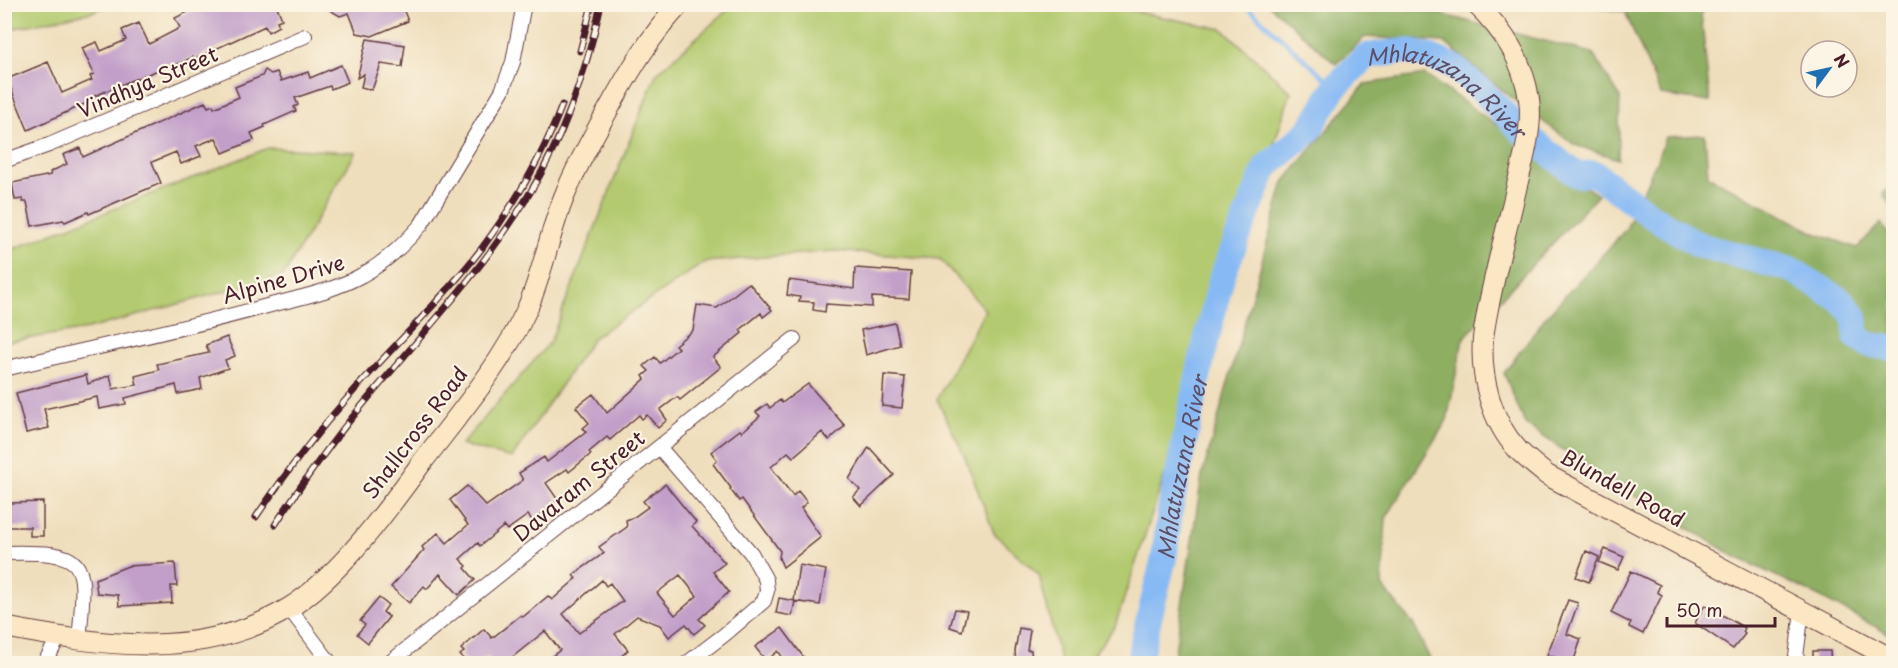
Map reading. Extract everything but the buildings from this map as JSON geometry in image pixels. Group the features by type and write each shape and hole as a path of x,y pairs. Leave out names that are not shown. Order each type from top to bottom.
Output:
{"street":[{"name":"Alpine Drive","path":"4,369 305,296 360,277 383,262 421,225 502,91 513,62 524,4"},
{"name":"Shallcross Road","path":"4,627 79,641 160,646 189,644 228,635 259,623 289,608 325,579 350,554 424,461 506,349 527,310 539,279 549,239 564,196 589,143 640,53 680,4"},
{"name":"Blundell Road","path":"1476,4 1509,41 1522,69 1530,102 1527,138 1481,354 1483,375 1493,411 1503,430 1518,450 1547,475 1802,611 1887,660"},
{"name":"Vindhya Street","path":"4,161 49,145 305,36"},
{"name":"Davaram Street","path":"388,663 794,339"},
{"path":"659,447 751,553 766,580 767,591 764,601 686,663"},
{"path":"4,553 44,552 71,559 78,566 82,576 83,592 79,641"},
{"path":"289,608 331,663"},
{"path":"1795,663 1802,611"},
{"path":"44,663 59,638"}],"green space":[{"path":"5,4 109,5 92,12 5,30"},
{"path":"1372,4 1432,12 1592,53 1620,97 1618,159 1575,145 1518,103 1444,42 1365,37 1336,64 1269,5"},
{"path":"733,5 1102,5 1223,29 1291,92 1115,626 1087,663 1061,663 1039,575 994,533 965,457 937,399 985,310 940,259 835,251 705,262 593,338 512,458 461,445 550,342 656,74"},
{"path":"1584,5 1708,5 1701,13 1710,102 1661,95 1625,12"},
{"path":"1425,75 1598,195 1463,339 1447,420 1386,518 1382,586 1413,624 1432,663 1173,664 1202,476 1284,182 1365,84"},
{"path":"1705,135 1708,176 1815,233 1857,248 1881,223 1893,242 1893,636 1808,591 1734,556 1591,469 1525,424 1504,373 1544,319 1626,229 1665,137"},
{"path":"268,148 356,152 284,275 88,329 5,342 5,252"},
{"path":"1893,181 1893,209 1883,194"}],"waterway":[{"path":"1244,4 1335,87"},
{"name":"Mhlatuzana River","path":"1140,664 1141,650 1164,558 1170,511 1202,358 1222,276 1266,167 1308,132 1335,87 1366,56 1406,51 1431,57 1454,67 1483,92 1520,130 1577,175 1594,173 1650,215 1699,245 1792,270 1842,301 1855,317 1856,336 1867,344 1894,349"}],"railway":[{"path":"580,51 592,4"},
{"path":"275,525 337,436 472,276 513,220 543,169 574,100 601,4"},
{"path":"256,517 325,424 451,286 482,248 527,180 562,105"}]}
